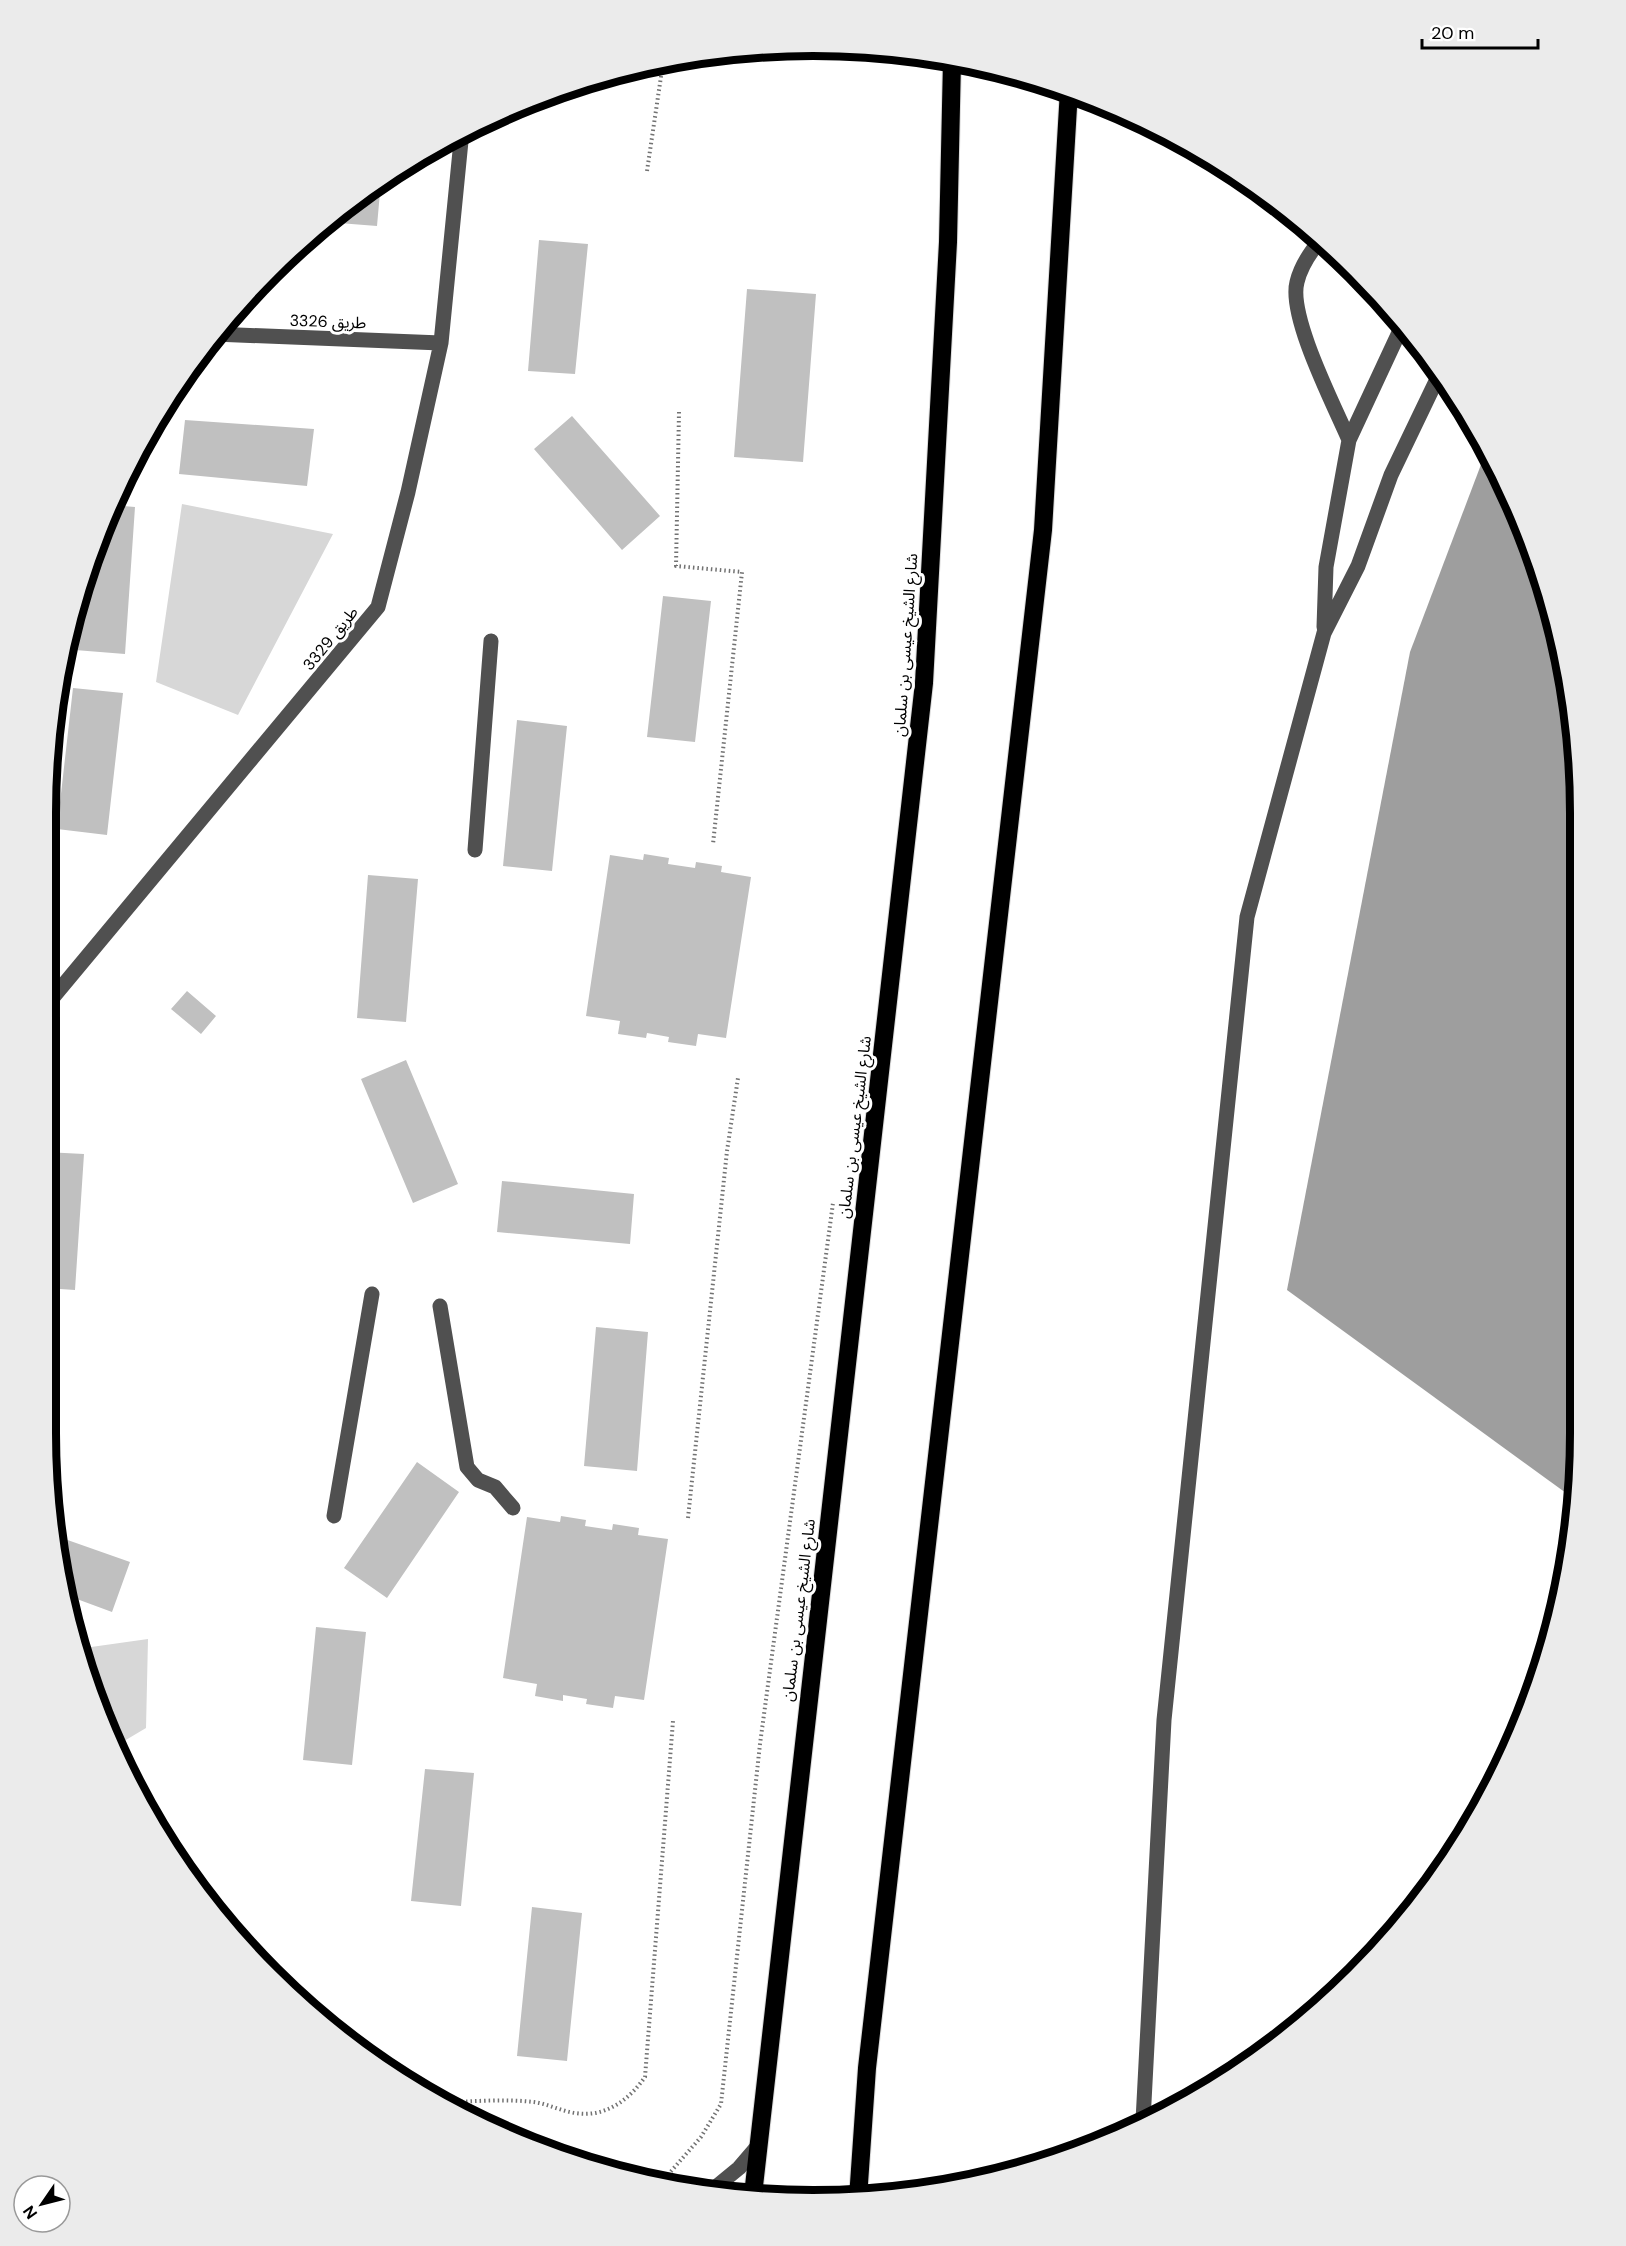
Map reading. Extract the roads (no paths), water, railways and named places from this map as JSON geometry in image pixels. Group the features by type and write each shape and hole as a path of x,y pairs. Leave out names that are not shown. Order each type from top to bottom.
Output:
{"highway":[{"name":"شارع الشيخ عيسى بن سلمان","path":"754,2188 924,683 948,242 952,69"},
{"path":"859,2189 867,2068 1042,530 1070,101"}],"street":[{"name":"طريق 3329","path":"56,994 378,607 408,492 441,343 461,143"},
{"path":"1315,246 1309,252 1296,284 1296,313 1349,440"},
{"path":"1324,633 1326,567 1349,440 1399,333"},
{"name":"طريق 3326","path":"226,334 441,343"},
{"path":"1143,2114 1164,1720 1247,917 1324,633 1358,566 1391,475 1436,382"},
{"path":"475,850 491,640"},
{"path":"334,1516 372,1294"},
{"path":"440,1306 467,1467 478,1480 495,1487 513,1508"},
{"path":"719,2185 739,2168 757,2147"}]}
